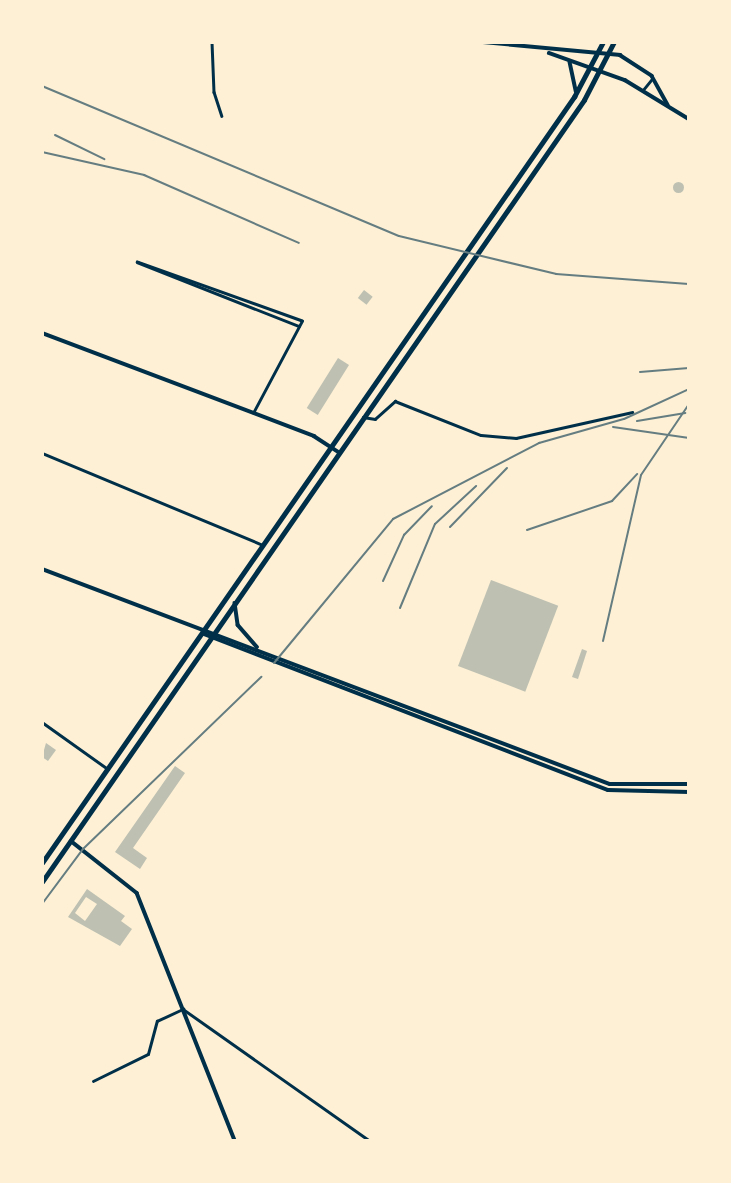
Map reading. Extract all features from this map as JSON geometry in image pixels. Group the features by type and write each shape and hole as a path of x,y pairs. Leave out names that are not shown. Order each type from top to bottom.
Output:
{"main road":[{"path":"483,42 545,51 612,52 652,76 668,105"},
{"path":"43,861 575,97 593,69 603,42"},
{"path":"42,882 602,72 614,42"},
{"path":"545,51 643,90 689,119"},
{"path":"569,60 575,97"},
{"path":"42,333 253,413 339,452"},
{"path":"42,569 202,632 262,650 623,787 689,784"},
{"path":"235,603 237,625 262,650"},
{"path":"202,632 209,640 621,794 689,792"},
{"path":"547,767 550,761"},
{"path":"71,841 137,893 235,1141"}],"street":[{"path":"212,42 222,116"},
{"path":"569,60 575,50"},
{"path":"643,90 651,87 652,76"},
{"path":"253,413 302,321 137,262 299,326"},
{"path":"363,416 375,419 396,401 481,435 516,438 632,412"},
{"path":"42,453 263,545"},
{"path":"42,723 107,769"},
{"path":"93,1081 148,1054 157,1021 183,1009 370,1141"}],"building":[{"path":"678,182 682,183 682,191 678,192 674,191 673,187 674,183"},
{"path":"364,290 373,297 367,305 358,298"},
{"path":"338,358 349,365 318,415 307,408"},
{"path":"491,580 558,606 525,692 458,666"},
{"path":"582,649 587,651 578,679 572,677"},
{"path":"46,743 56,750 48,761 42,757"},
{"path":"175,766 185,773 133,848 147,858 140,869 115,852"},
{"path":"87,889 125,916 121,921 132,929 120,946 68,917","holes":["86,897 97,904 85,921 75,913"]}],"railway":[{"path":"42,86 399,236 556,274 689,284"},
{"path":"55,135 104,159"},
{"path":"42,152 144,175 299,243"},
{"path":"640,372 689,368"},
{"path":"274,663 393,519 539,443 624,419 689,389"},
{"path":"603,641 641,475 689,404"},
{"path":"637,421 685,413"},
{"path":"613,427 689,438"},
{"path":"450,527 507,468"},
{"path":"527,530 612,501 637,474"},
{"path":"400,608 435,524 476,486"},
{"path":"383,581 404,535 432,506"},
{"path":"42,904 83,849 261,677"}]}
